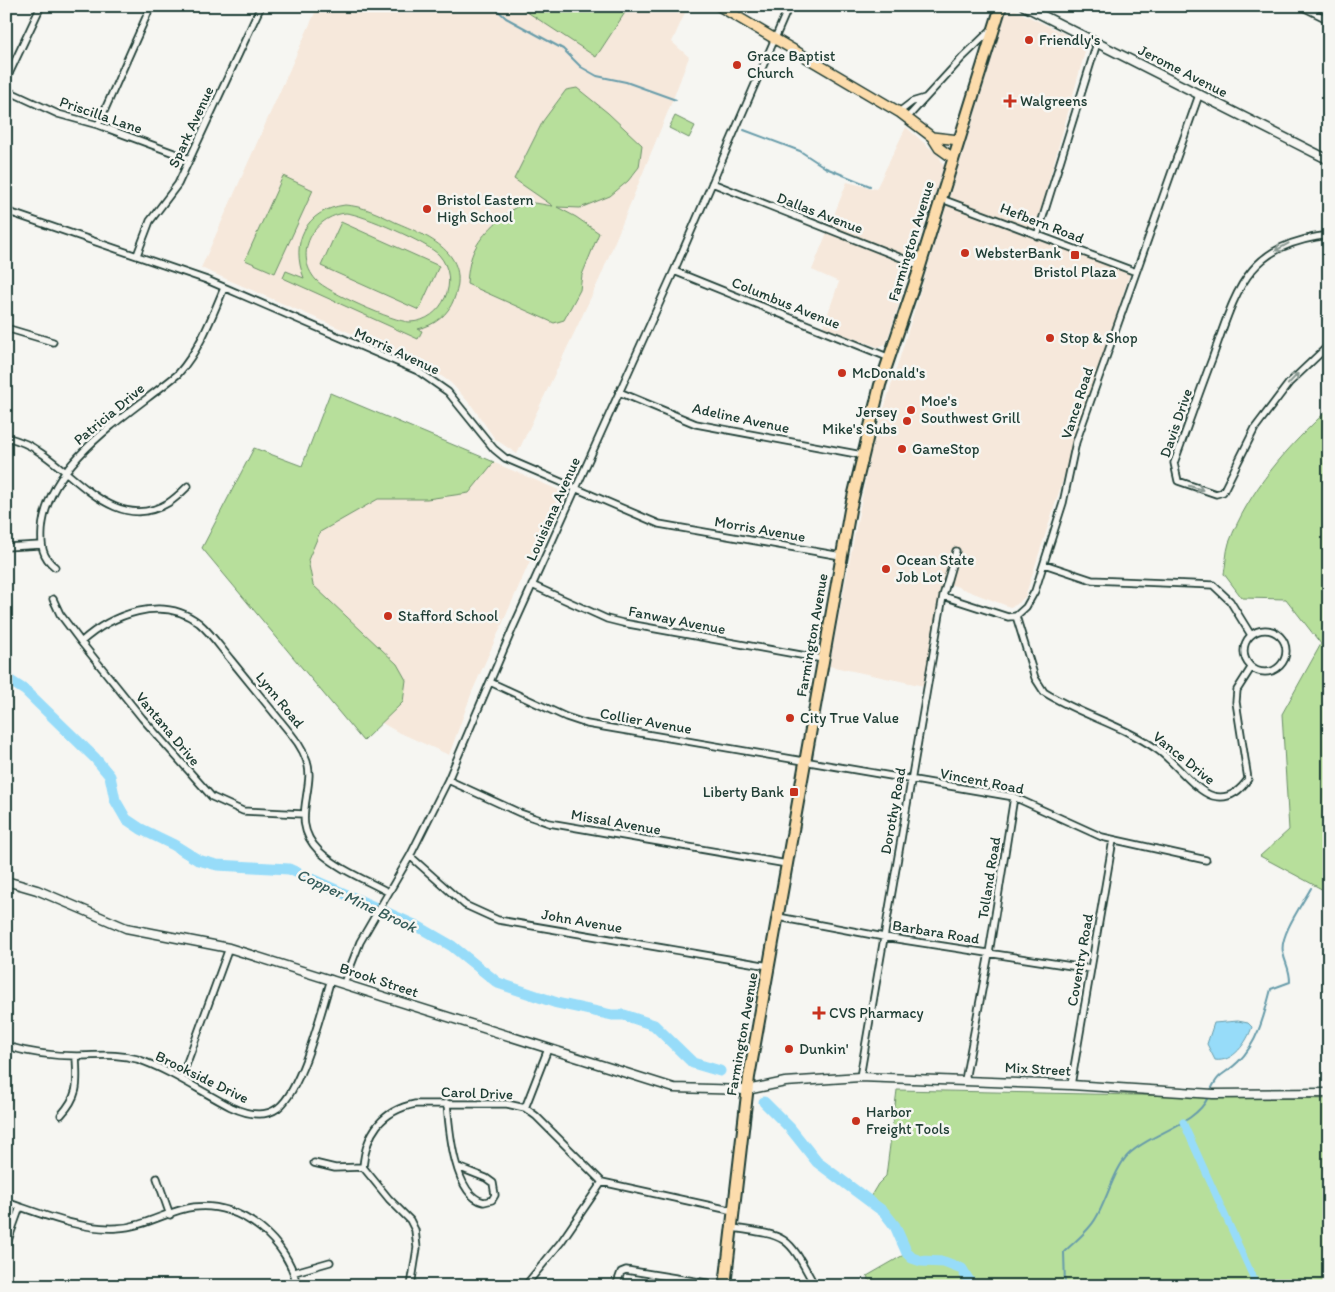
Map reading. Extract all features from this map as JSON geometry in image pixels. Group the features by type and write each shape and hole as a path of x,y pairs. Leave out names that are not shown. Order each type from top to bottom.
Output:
{"highway":[{"name":"Farmington Avenue","path":"725,1286 747,1090 841,556 862,455 872,412 1001,6"}],"main road":[{"path":"719,6 903,115 932,138 939,148 953,158"},
{"name":"Jerome Avenue","path":"1024,6 1329,160"},
{"path":"932,138 959,140"},
{"name":"Brook Street","path":"6,881 37,890 126,928 229,948 674,1088 747,1090"},
{"name":"Mix Street","path":"747,1090 785,1082 860,1077 1071,1085 1209,1094 1329,1093"}],"street":[{"path":"6,80 41,6"},
{"path":"98,125 151,6"},
{"name":"Spark Avenue","path":"137,255 150,221 178,184 261,6"},
{"name":"Louisiana Avenue","path":"344,984 360,942 410,856 448,780 532,585 674,271 789,6"},
{"path":"1301,6 1329,20"},
{"path":"903,115 925,98 993,28"},
{"path":"1037,236 1098,43"},
{"name":"Priscilla Lane","path":"6,90 58,114 98,125 190,159"},
{"name":"Vance Road","path":"1016,616 1030,603 1044,564 1063,503 1076,442 1199,95"},
{"path":"903,115 912,102 925,98"},
{"name":"Dallas Avenue","path":"712,183 919,265"},
{"name":"Hefbern Road","path":"939,198 1136,272"},
{"name":"Morris Avenue","path":"6,211 137,255 224,288 418,371 448,392 494,449 505,458 659,524 841,556"},
{"name":"Davis Drive","path":"1329,235 1295,241 1271,254 1257,265 1237,291 1174,463 1178,481 1216,494 1226,489 1255,428 1288,383 1329,345"},
{"name":"Columbus Avenue","path":"674,271 890,358"},
{"name":"Patricia Drive","path":"41,545 42,525 49,499 64,471 89,445 178,374 188,362 205,334 224,288"},
{"path":"6,328 53,342"},
{"name":"Adeline Avenue","path":"619,392 696,424 862,455"},
{"path":"6,437 39,451 111,506 134,512 152,510 168,503 188,486"},
{"path":"6,547 41,545 47,561 55,567"},
{"name":"Dorothy Road","path":"860,1077 943,596 956,551"},
{"path":"1044,564 1098,581 1213,585 1230,601 1252,635"},
{"name":"Fanway Avenue","path":"532,585 607,619 823,659"},
{"path":"943,596 1002,616 1016,616"},
{"name":"Vantana Drive","path":"53,599 60,614 142,718 212,797 243,811 303,814"},
{"name":"Lynn Road","path":"81,642 107,622 138,611 154,609 175,612 198,623 291,734 303,752 309,775 303,814 307,832 318,850 340,866 388,892"},
{"name":"Vance Drive","path":"1016,616 1035,678 1044,692 1156,748 1202,790 1212,796 1233,795 1241,790 1248,779 1236,702 1237,690 1251,668"},
{"path":"1263,630 1276,633 1281,637 1286,650 1283,663 1272,672 1258,672 1251,668 1244,657 1247,640 1252,635 1263,630"},
{"name":"Collier Avenue","path":"490,682 566,717 587,724 805,762"},
{"name":"Vincent Road","path":"805,762 1014,797 1113,840 1206,860"},
{"name":"Missal Avenue","path":"448,780 520,813 549,823 787,864"},
{"name":"Tolland Road","path":"965,1080 989,953 1014,797"},
{"name":"Coventry Road","path":"1071,1085 1113,840"},
{"name":"John Avenue","path":"410,856 465,905 498,920 769,966"},
{"name":"Barbara Road","path":"778,917 884,937 1091,969"},
{"path":"181,1080 229,948"},
{"name":"Brookside Drive","path":"6,1046 38,1055 123,1055 142,1061 248,1114 260,1114 279,1107 292,1088 305,1061 331,980"},
{"path":"525,1108 548,1049"},
{"path":"61,1115 71,1104 78,1090 76,1056"},
{"name":"Carol Drive","path":"363,1167 365,1151 370,1137 378,1124 388,1113 400,1107 415,1104 507,1104 525,1108 548,1127 602,1182"},
{"path":"447,1104 452,1153 458,1167 474,1198 484,1202 492,1200 495,1195 493,1183 486,1178 458,1167"},
{"path":"314,1163 335,1168 363,1167 388,1199 410,1220 415,1230 417,1248 411,1286"},
{"path":"157,1178 170,1215"},
{"path":"525,1286 561,1242 602,1182 734,1211"},
{"path":"6,1202 87,1227 117,1228 140,1226 192,1207 208,1206 226,1211 250,1221 273,1237 295,1272 297,1286"},
{"path":"6,1246 20,1206"},
{"path":"732,1228 776,1235 788,1242 797,1252 815,1286"},
{"path":"295,1272 330,1262"},
{"path":"616,1286 621,1272 626,1270 725,1286"}],"shaded area":[{"name":"Bristol Eastern High School","path":"318,6 688,6 672,42 689,57 673,99 600,278 517,454 495,439 472,406 451,383 429,367 201,268"},
{"path":"1015,10 1087,45 1033,237 1130,273 1025,597 1016,605 1010,607 942,581 924,686 829,666 871,451 1005,16 1008,12"},
{"path":"906,127 939,156 944,166 886,344 878,347 823,327 839,282 812,270 847,182 876,189"},
{"name":"Stafford School","path":"377,413 561,491 472,692 449,755 396,731 341,700 254,448 350,484"}],"green space":[{"path":"518,6 624,6 628,8 596,57"},
{"path":"577,88 608,113 642,145 639,167 628,181 610,196 580,208 557,207 599,233 582,275 580,290 564,320 554,323 467,284 468,273 472,256 479,241 499,220 522,204 534,203 553,206 514,179 543,121 566,90"},
{"path":"675,116 695,126 689,138 669,128"},
{"path":"283,176 313,190 275,273 245,260"},
{"path":"345,205 377,213 433,240 452,258 457,270 458,283 454,299 448,310 440,318 430,325 418,329 422,331 418,339 283,278 286,271 304,278 299,253 300,241 304,230 311,221 331,208","holes":["346,213 409,237 439,255 445,265 448,287 445,298 432,315 422,320 402,321 346,299 316,280 309,270 306,259 310,238 324,221"]},
{"path":"341,222 439,266 419,310 321,266"},
{"path":"330,393 494,462 469,493 427,499 378,499 320,532 308,560 313,585 397,664 406,680 403,702 363,741 202,548 254,448 302,466"},
{"path":"1329,409 1329,893 1260,856 1289,830 1282,714 1321,644 1286,599 1242,598 1224,574 1229,543 1237,524 1258,487 1299,438"},
{"path":"897,1090 1329,1099 1329,1286 873,1286 867,1276 907,1253 895,1226 869,1199 878,1184 886,1176"}],"water":[{"path":"1238,1021 1248,1023 1252,1027 1247,1039 1233,1055 1222,1060 1215,1060 1207,1044 1214,1023"}],"waterway":[{"path":"493,6 506,18 563,49 581,67 597,76 626,82 676,100"},
{"path":"744,130 800,151 826,168 870,186"},
{"name":"Copper Mine Brook","path":"6,678 26,691 95,758 110,776 115,800 126,819 141,829 174,845 198,860 217,865 289,869 419,927 452,946 498,983 557,1003 612,1015 624,1015 654,1025 693,1063 720,1071"},
{"path":"1210,1092 1219,1077 1238,1062 1251,1046 1263,1019 1271,989 1290,982 1283,945 1288,929 1311,888"},
{"path":"1065,1286 1064,1252 1093,1223 1124,1160 1138,1147 1194,1115 1208,1097"},
{"name":"Copper Mine Brook","path":"764,1102 790,1128 817,1162 884,1212 895,1226 907,1253 912,1258 921,1261 944,1262 962,1269 972,1286"},
{"path":"1183,1122 1257,1286"}],"place":[{"name":"Friendly's","path":"1029,40"},
{"name":"Grace Baptist Church","path":"737,65"},
{"name":"Walgreens","path":"1010,101"},
{"name":"Bristol Eastern High School","path":"427,209"},
{"name":"WebsterBank","path":"965,253"},
{"name":"Bristol Plaza","path":"1075,255"},
{"name":"Stop & Shop","path":"1050,338"},
{"name":"McDonald's","path":"842,373"},
{"name":"Moe's Southwest Grill","path":"911,410"},
{"name":"Jersey Mike's Subs","path":"907,421"},
{"name":"GameStop","path":"902,449"},
{"name":"Ocean State Job Lot","path":"886,569"},
{"name":"Stafford School","path":"388,616"},
{"name":"City True Value","path":"790,718"},
{"name":"Liberty Bank","path":"794,792"},
{"name":"CVS Pharmacy","path":"819,1013"},
{"name":"Dunkin'","path":"789,1049"},
{"name":"Harbor Freight Tools","path":"856,1121"}]}
